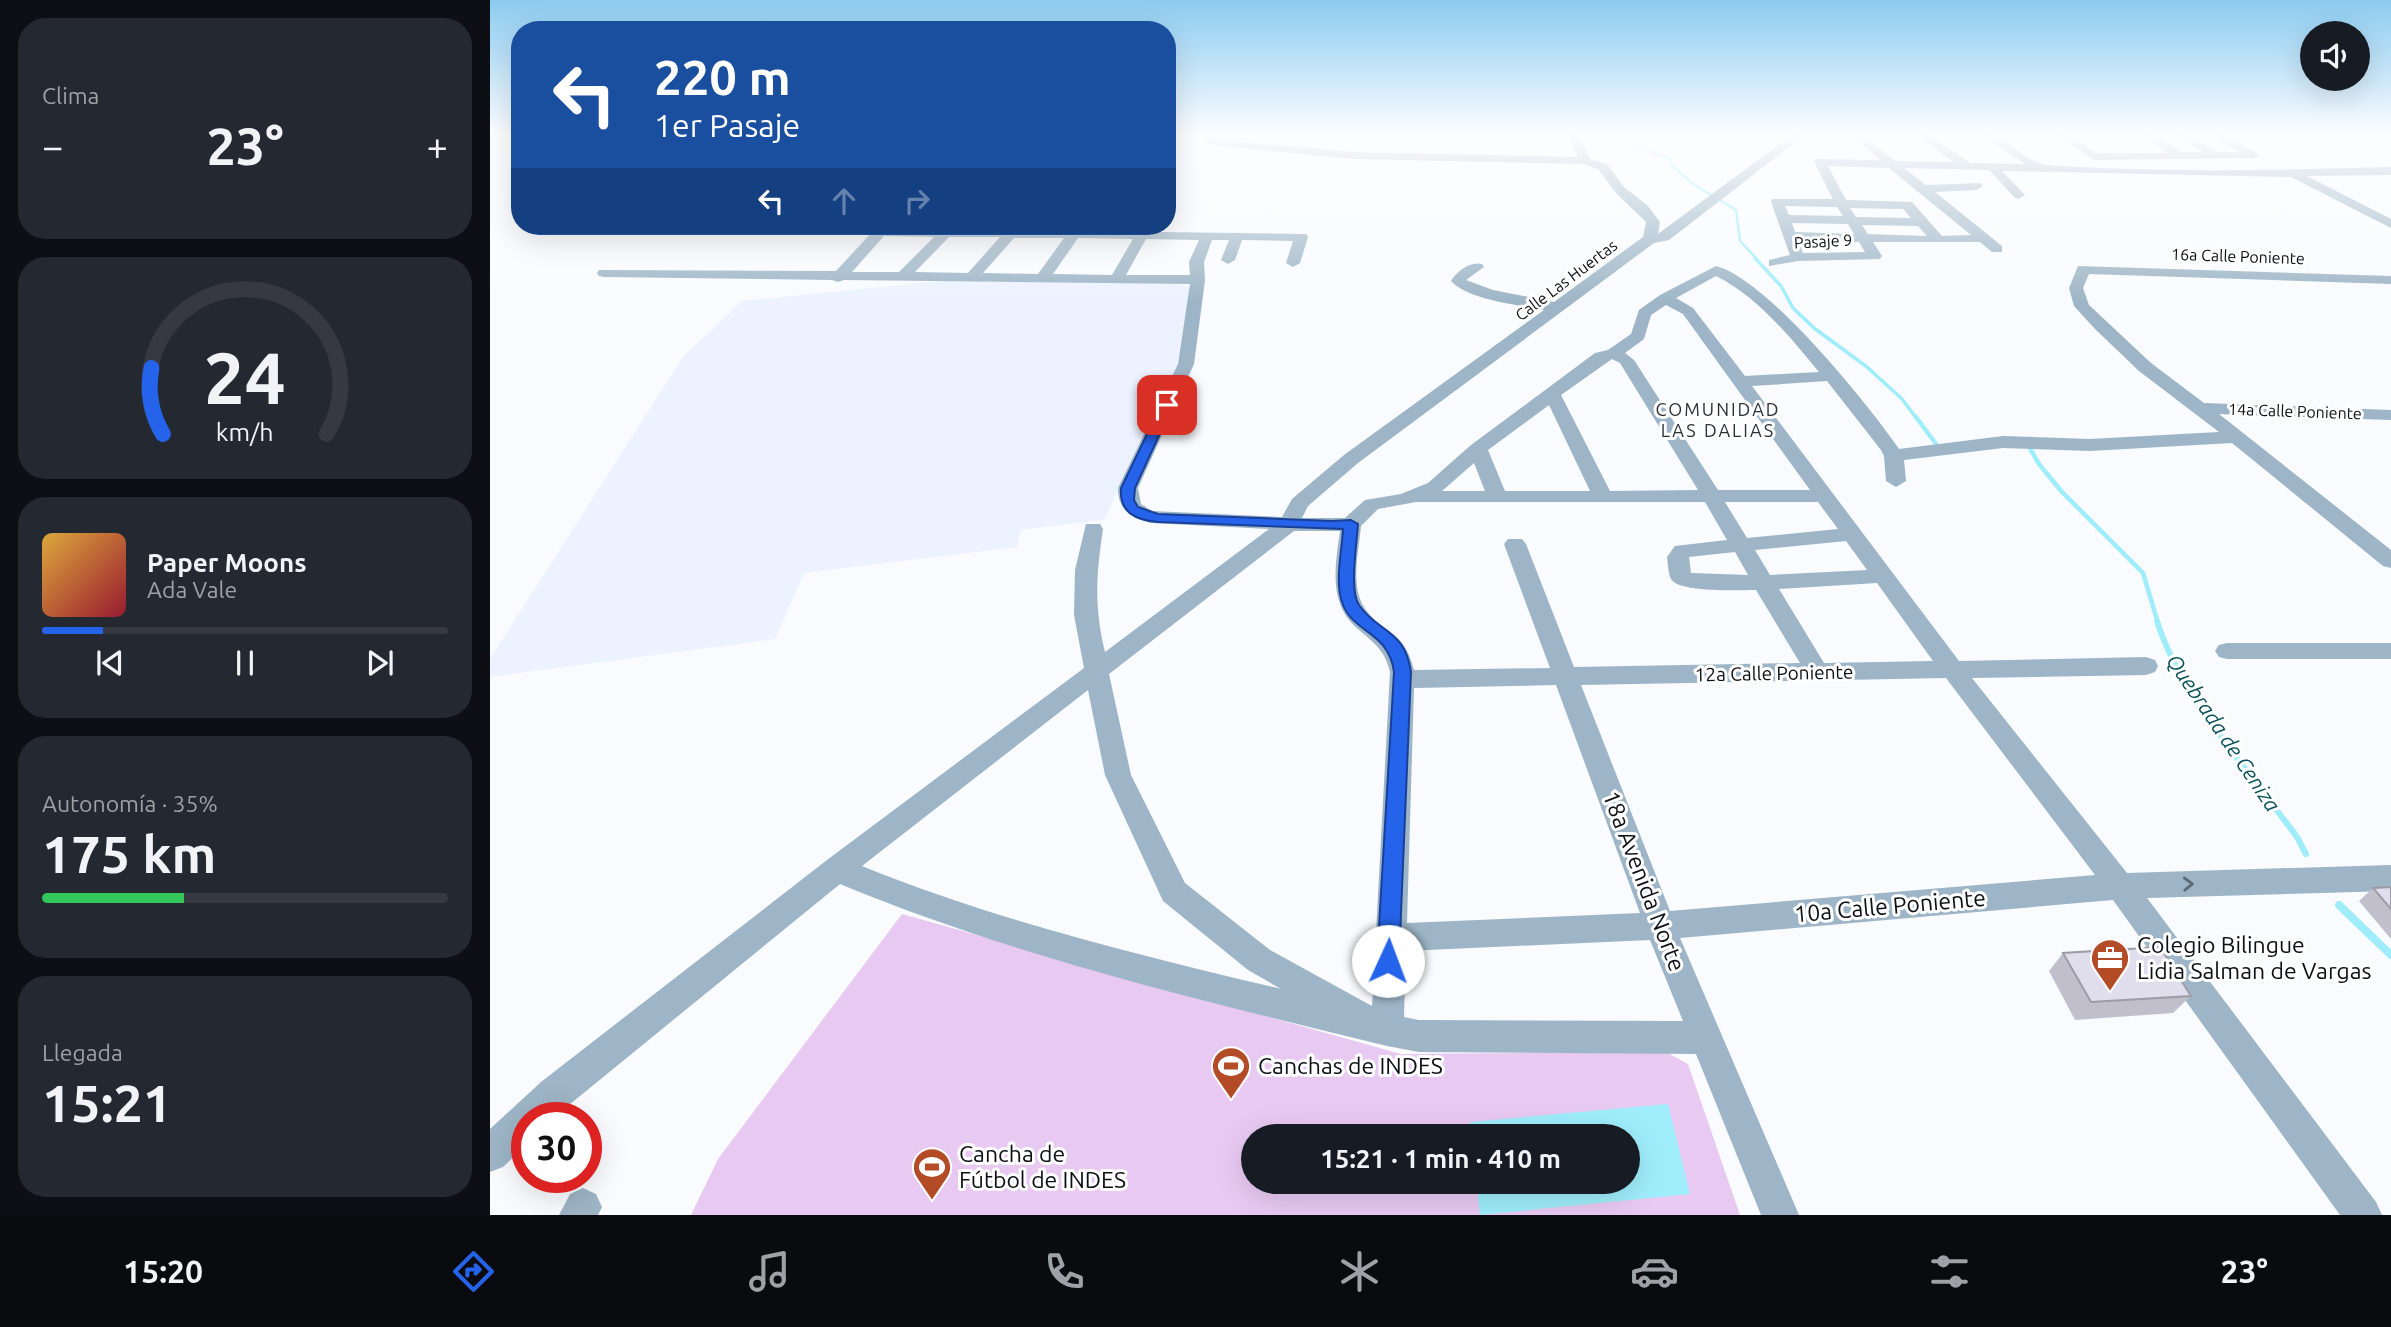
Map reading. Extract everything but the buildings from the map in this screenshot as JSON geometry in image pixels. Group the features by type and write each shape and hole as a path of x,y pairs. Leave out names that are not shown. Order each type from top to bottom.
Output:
{"street":[{"path":"1622,191 1648,214 1653,222 1650,239"},
{"name":"Calle Las Huertas","path":"1289,524 1298,503 1351,459 1650,239 1664,237 1725,191"},
{"path":"1839,191 1841,203 1875,256"},
{"path":"1926,191 1997,249"},
{"path":"2015,191 2019,195"},
{"path":"2326,191 2391,224"},
{"path":"1798,257 1777,202 1906,205 1938,240"},
{"path":"1784,219 1923,222"},
{"path":"838,278 877,235"},
{"path":"901,278 943,235"},
{"path":"970,279 1009,235"},
{"path":"1042,279 1070,235"},
{"path":"1116,280 1141,235"},
{"path":"1176,235 1301,237 1293,263"},
{"path":"1208,235 1194,269 1198,280 1186,364 1128,488 1127,500 1132,510 1145,517 1289,524 1351,524"},
{"path":"1228,260 1237,236"},
{"path":"1790,236 1938,240 1985,238"},
{"name":"Pasaje 9","path":"1773,263 1798,257 1875,256"},
{"path":"1477,267 1458,279 1460,284 1474,290 1559,308"},
{"name":"16a Calle Poniente","path":"2200,408 2145,367 2082,306 2076,288 2083,269 2391,279"},
{"path":"1414,497 1435,487 1478,449 1601,357 1614,354 1638,336 1643,313 1716,270 1727,273 1763,301 1829,376 1894,456 1896,481"},
{"path":"604,273 838,278 1198,280"},
{"path":"1665,298 1688,312 1952,670 2120,886 2363,1215"},
{"path":"1614,354 1626,360 1712,496 1817,672"},
{"path":"1738,382 1829,376"},
{"path":"1552,394 1602,495"},
{"path":"2200,408 2391,562"},
{"name":"14a Calle Poniente","path":"2200,408 2391,415"},
{"path":"1894,456 1926,450 2003,443 2090,445 2237,438"},
{"path":"1478,449 1498,496"},
{"path":"1387,1030 1401,657 1392,643 1352,607 1347,593 1351,524 1372,504 1414,497 1825,496"},
{"path":"545,1102 837,869 1289,524"},
{"path":"1093,529 1086,570 1084,615 1118,775 1174,892 1259,960 1387,1030"},
{"path":"1852,534 1683,551 1678,556 1681,577 1692,581 1765,584 1826,582 1883,576"},
{"name":"18a Avenida Norte","path":"1515,544 1660,926 1780,1215"},
{"path":"2227,651 2391,651"},
{"name":"12a Calle Poniente","path":"1402,679 2146,666"},
{"path":"837,869 905,897 1139,970 1387,1030 1419,1036 1706,1038"},
{"name":"10a Calle Poniente","path":"1389,937 1660,926 2120,886 2391,878"},
{"path":"490,1154 511,1134"}],"shaded area":[{"path":"941,281 1172,283 1191,287 1176,369 1104,520 1020,530 1017,547 804,573 775,639 490,677 490,659 683,357 742,301"},
{"name":"Canchas de INDES","path":"902,914 1401,1054 1666,1052 1688,1064 1740,1215 691,1215 718,1159"}],"water":[{"path":"1668,1104 1690,1194 1480,1215 1478,1194 1640,1194 1640,1124 1470,1122"}],"waterway":[{"name":"Quebrada de Ceniza","path":"1704,191 1736,210 1740,241 1757,259"},
{"name":"Quebrada de Ceniza","path":"1755,258 1781,286 1793,308 1814,328 1867,367 1902,399 1917,419"},
{"name":"Quebrada de Ceniza","path":"1916,417 1939,448"},
{"name":"Quebrada de Ceniza","path":"2028,445 2039,464 2062,492 2143,573 2158,623"},
{"name":"Quebrada de Ceniza","path":"2157,621 2167,648 2199,704 2297,837 2306,854"},
{"name":"Quebrada de Ceniza","path":"2339,905 2391,955"}],"place":[{"name":"Colegio Bilingue Lidia Salman de Vargas","path":"2110,992"},
{"name":"Canchas de INDES","path":"1231,1100"},
{"name":"Cancha de Fútbol de INDES","path":"932,1201"}],"district":[{"name":"COMUNIDAD LAS DALIAS","path":"1718,420"}],"route":[{"path":"1167,405 1128,488 1127,500 1132,510 1145,517 1158,518 1332,526 1351,524 1347,593 1352,607 1359,617 1392,643 1401,657 1388,961"}]}
